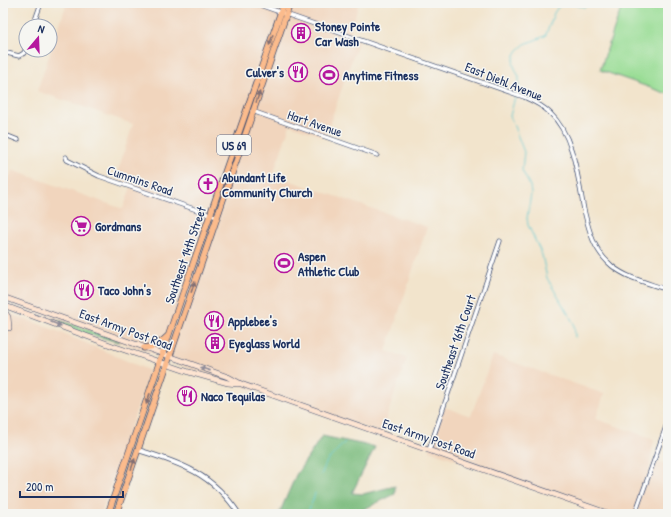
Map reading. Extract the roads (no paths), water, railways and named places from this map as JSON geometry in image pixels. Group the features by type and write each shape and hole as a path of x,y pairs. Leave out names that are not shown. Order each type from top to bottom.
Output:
{"main road":[{"name":"Southeast 14th Street","path":"116,514 253,112 283,14 284,3"},
{"name":"Southeast 14th Street","path":"108,514 247,110 283,14 290,3"},
{"name":"East Army Post Road","path":"3,297 228,377 241,384 610,514"},
{"name":"East Army Post Road","path":"3,305 167,365 228,383 241,384"},
{"path":"3,309 8,317 9,328"},
{"path":"144,348 155,346 163,342 170,332"}],"street":[{"path":"36,18 41,3"},
{"name":"East Diehl Avenue","path":"254,3 524,97 546,109 558,121 569,145 574,160 588,229 598,249 612,265 624,274 668,290"},
{"path":"3,52 18,56"},
{"name":"Hart Avenue","path":"247,110 377,155"},
{"path":"3,134 18,140"},
{"name":"Cummins Road","path":"66,157 67,160 99,176 217,217"},
{"name":"Southeast 16th Court","path":"430,450 500,241"},
{"path":"635,514 668,421"},
{"path":"138,450 180,464 194,471 216,487 239,514"}],"waterway":[{"path":"519,89 519,77 513,64 518,50 525,44 545,36 558,7 567,3 584,7 595,3"},
{"path":"515,97 510,116 524,152 522,170 530,186 531,194 527,218 528,225 542,255 547,278 574,324 575,337"},
{"path":"321,475 327,461 345,442"},
{"path":"307,514 315,493"}],"place":[{"name":"Stoney Pointe Car Wash","path":"301,33"},
{"name":"Culver's","path":"298,72"},
{"name":"Anytime Fitness","path":"329,75"},
{"name":"Abundant Life Community Church","path":"208,184"},
{"name":"Gordmans","path":"81,226"},
{"name":"Aspen Athletic Club","path":"284,263"},
{"name":"Taco John's","path":"84,290"},
{"name":"Applebee's","path":"214,321"},
{"name":"Eyeglass World","path":"215,343"},
{"name":"Naco Tequilas","path":"187,396"}]}
